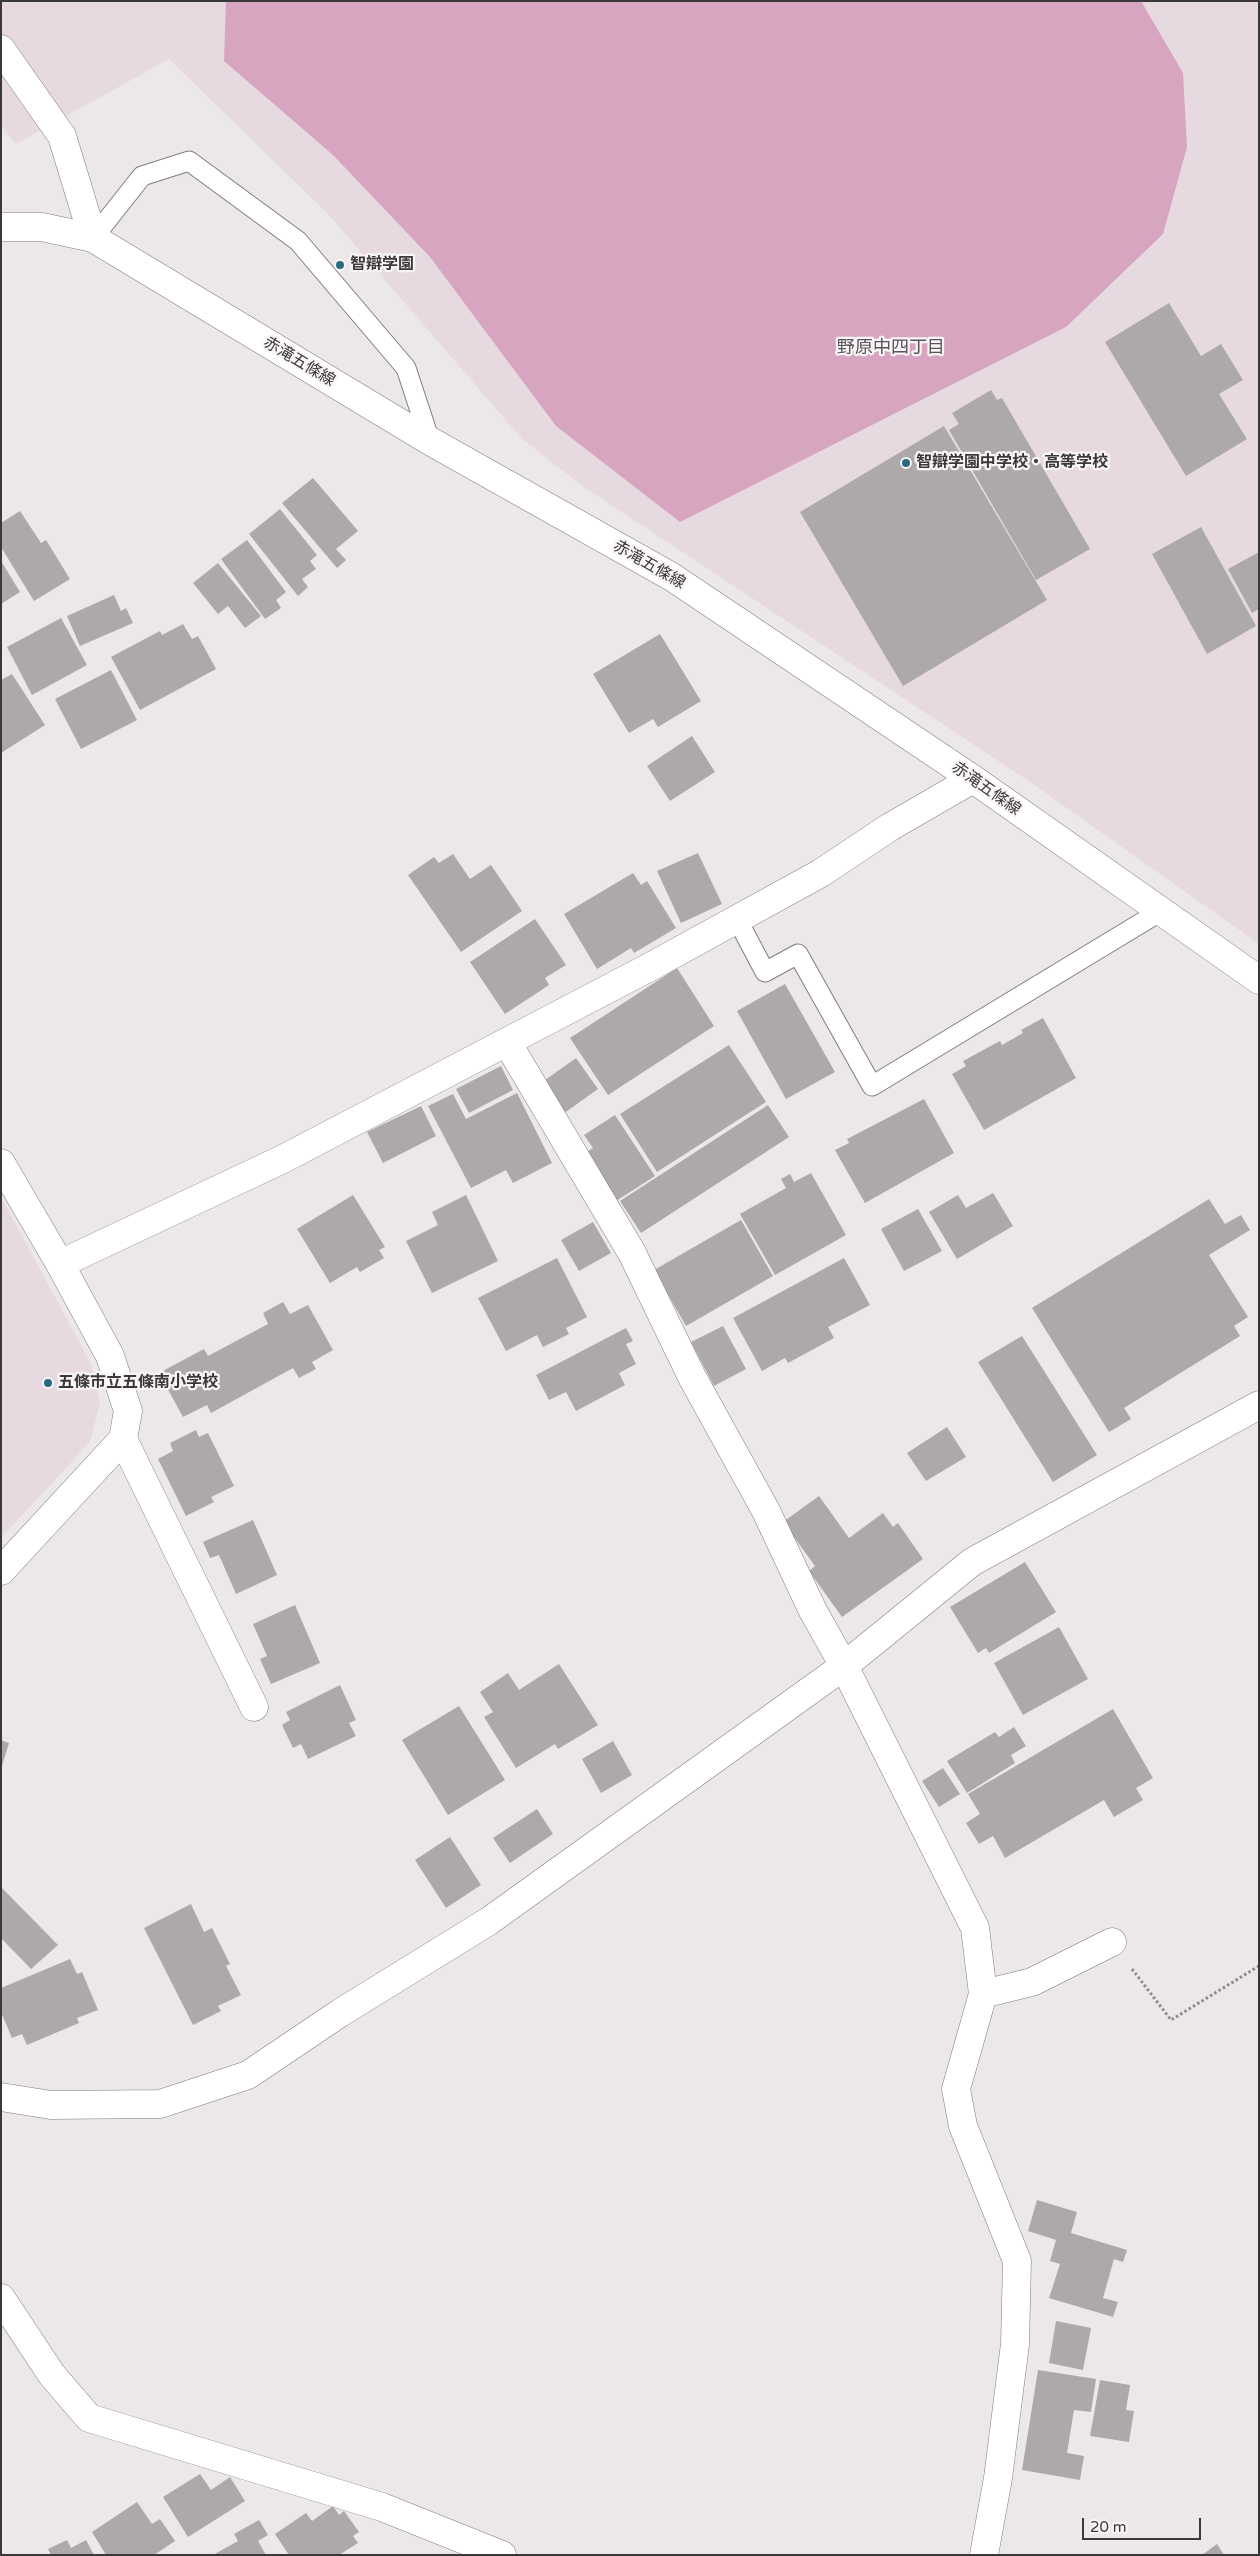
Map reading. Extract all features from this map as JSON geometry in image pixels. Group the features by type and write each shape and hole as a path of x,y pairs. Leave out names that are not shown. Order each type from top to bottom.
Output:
{"street":[{"path":"1,49 62,136 94,238"},
{"name":"赤滝五條線","path":"1,227 42,227 94,238 430,441 672,577 973,779 1259,980"},
{"path":"60,1264 283,1158 507,1042 821,873 890,827 973,779"},
{"path":"507,1042 632,1253 692,1377 766,1510 813,1611 844,1666 974,1928 983,1994 956,2089 963,2126 1017,2260 1015,2344 998,2478 984,2555"},
{"path":"1,1163 60,1264 110,1356 128,1411 123,1439 1,1571"},
{"path":"1,2098 51,2106 160,2104 248,2075 340,2013 489,1921 844,1666 972,1562 1259,1405"},
{"path":"123,1439 254,1706"},
{"path":"983,1994 1032,1982 1112,1942"},
{"path":"1,2298 52,2375 89,2418 382,2507 502,2555"}],"lane":[{"path":"94,238 142,176 189,161 298,241 406,368 430,441"},
{"path":"737,919 765,972 798,954 872,1086 1161,911"}],"path":[{"path":"1112,1942 1171,2020 1259,1966"}],"shaded area":[{"name":"智辯学園中学校・高等学校","path":"1,1 1259,1 1259,944 1030,782 584,487 522,439 329,215 169,59 16,144 1,125"},
{"path":"226,1 1141,1 1183,73 1187,147 1163,234 1066,327 680,522 556,426 430,257 333,155 224,61"},
{"name":"五條市立五條南小学校","path":"1,1197 91,1364 100,1402 90,1442 1,1538"}],"building":[{"path":"1169,303 1201,356 1221,344 1243,380 1219,394 1247,439 1186,476 1105,342"},
{"path":"991,390 997,400 1002,398 1090,549 1036,580 949,430 959,424 952,413"},
{"path":"944,426 1047,600 903,686 800,512"},
{"path":"313,478 358,531 336,549 346,560 337,568 282,503"},
{"path":"280,509 317,555 310,561 316,569 302,579 308,587 298,596 249,534"},
{"path":"20,511 41,543 46,540 70,579 34,601 1,547 1,523"},
{"path":"1201,527 1256,626 1207,654 1152,554"},
{"path":"247,540 286,592 276,600 281,608 265,619 221,559"},
{"path":"1259,552 1259,609 1252,613 1228,569"},
{"path":"1,561 20,592 1,604"},
{"path":"218,563 261,616 245,628 228,606 218,614 193,583"},
{"path":"114,595 121,611 126,608 133,623 80,646 67,616"},
{"path":"61,618 87,665 32,695 7,647"},
{"path":"183,624 192,639 198,636 216,669 140,710 111,657 160,631 162,635"},
{"path":"660,634 701,701 658,727 653,719 629,733 593,674"},
{"path":"111,670 137,720 81,749 55,699"},
{"path":"12,674 45,725 1,753 1,680"},
{"path":"692,736 715,772 670,801 647,766"},
{"path":"698,853 722,904 681,923 657,871"},
{"path":"453,854 470,879 491,865 522,911 461,952 408,875 434,857 439,863"},
{"path":"633,873 641,885 647,881 676,928 634,953 631,948 597,969 564,914"},
{"path":"535,919 566,965 545,978 549,985 505,1014 470,962"},
{"path":"677,968 714,1026 608,1095 570,1038"},
{"path":"785,984 835,1072 786,1099 737,1011"},
{"path":"1043,1018 1076,1078 984,1130 952,1074 966,1066 963,1061 1000,1041 1002,1045 1023,1033 1021,1030"},
{"path":"729,1045 766,1102 657,1172 620,1114"},
{"path":"576,1058 598,1089 563,1114 541,1083"},
{"path":"501,1066 513,1090 469,1113 456,1089"},
{"path":"517,1093 552,1163 513,1183 506,1170 471,1188 428,1106 453,1094 466,1119"},
{"path":"924,1099 954,1153 865,1203 835,1150 849,1143 847,1139"},
{"path":"768,1105 789,1137 641,1233 620,1201"},
{"path":"421,1106 436,1136 383,1163 367,1132"},
{"path":"615,1115 655,1176 616,1201 585,1153 593,1148 584,1135"},
{"path":"811,1173 846,1235 775,1275 740,1214 786,1188 781,1179 790,1174 794,1182"},
{"path":"993,1193 1013,1226 957,1259 929,1212 958,1195 966,1208"},
{"path":"353,1195 385,1247 379,1250 384,1258 360,1272 357,1267 330,1283 297,1229"},
{"path":"466,1195 498,1261 432,1293 406,1241 438,1225 432,1212"},
{"path":"1209,1199 1225,1224 1241,1215 1250,1230 1209,1255 1248,1317 1234,1326 1240,1336 1124,1408 1131,1419 1109,1432 1032,1308"},
{"path":"918,1209 942,1251 904,1271 881,1229"},
{"path":"741,1220 773,1276 686,1326 654,1270"},
{"path":"593,1222 611,1253 579,1271 561,1240"},
{"path":"557,1258 587,1317 566,1328 569,1334 543,1347 537,1335 506,1351 478,1298"},
{"path":"844,1258 870,1305 828,1327 834,1338 788,1363 785,1358 762,1371 733,1318"},
{"path":"283,1302 290,1314 308,1305 333,1350 312,1362 316,1369 299,1378 293,1368 211,1413 207,1405 183,1417 159,1373 204,1349 208,1356 268,1324 263,1313"},
{"path":"723,1326 746,1369 714,1386 691,1342"},
{"path":"626,1328 633,1341 626,1344 636,1364 619,1373 625,1385 576,1411 566,1392 549,1400 536,1375"},
{"path":"1022,1336 1097,1455 1053,1482 978,1362"},
{"path":"947,1427 966,1457 926,1481 907,1453"},
{"path":"196,1430 199,1437 208,1433 234,1486 211,1497 214,1502 186,1516 158,1459 173,1451 170,1443"},
{"path":"819,1496 849,1538 883,1513 893,1527 898,1523 923,1559 842,1617 809,1571 815,1566 783,1522"},
{"path":"253,1520 277,1575 236,1594 219,1555 210,1558 203,1542"},
{"path":"1025,1562 1056,1612 989,1653 986,1648 978,1653 950,1607"},
{"path":"295,1605 320,1663 271,1684 260,1659 267,1656 253,1624"},
{"path":"1059,1627 1088,1679 1023,1715 994,1663"},
{"path":"559,1664 598,1725 558,1749 555,1744 516,1768 484,1717 493,1712 480,1692 508,1673 519,1690"},
{"path":"340,1685 356,1720 349,1723 356,1736 308,1759 301,1744 293,1748 282,1725 290,1720 286,1712"},
{"path":"459,1706 505,1780 448,1815 402,1740"},
{"path":"1113,1709 1153,1778 1136,1788 1143,1800 1114,1817 1104,1800 1005,1858 993,1836 979,1844 966,1823 980,1814 968,1794"},
{"path":"1014,1727 1026,1746 1011,1755 1015,1763 967,1793 947,1761 995,1732 999,1737"},
{"path":"1,1740 9,1743 2,1766 1,1766"},
{"path":"613,1741 632,1775 601,1793 582,1759"},
{"path":"943,1768 960,1794 939,1807 922,1781"},
{"path":"537,1809 553,1834 510,1863 493,1838"},
{"path":"450,1837 481,1885 446,1908 415,1860"},
{"path":"1,1887 58,1945 31,1969 1,1938"},
{"path":"191,1904 204,1932 212,1928 230,1964 226,1966 241,1995 218,2006 221,2011 193,2025 144,1928"},
{"path":"70,1959 77,1974 82,1972 98,2010 77,2018 79,2023 27,2045 22,2034 12,2038 1,2012 1,1988"},
{"path":"1037,2200 1077,2212 1071,2233 1127,2250 1123,2262 1114,2259 1103,2298 1118,2302 1113,2317 1049,2298 1060,2264 1050,2261 1056,2240 1028,2231"},
{"path":"1056,2321 1091,2328 1083,2370 1049,2363"},
{"path":"1038,2370 1096,2379 1091,2412 1074,2410 1067,2453 1084,2456 1080,2480 1022,2470"},
{"path":"1100,2380 1130,2385 1126,2410 1134,2411 1129,2442 1090,2436"},
{"path":"200,2474 211,2490 230,2477 245,2501 188,2537 163,2497"},
{"path":"137,2502 152,2524 160,2519 175,2541 154,2555 106,2555 92,2532"},
{"path":"333,2506 339,2515 344,2511 359,2532 353,2536 358,2543 339,2555 289,2555 275,2534 306,2513 312,2521"},
{"path":"259,2520 268,2535 258,2541 266,2555 213,2555 238,2541 234,2534"},
{"path":"67,2540 71,2548 86,2540 94,2555 51,2555 48,2549"},
{"path":"1217,2544 1224,2555 1202,2555"}],"place":[{"name":"智辯学園","path":"340,265"},
{"name":"智辯学園中学校・高等学校","path":"906,463"},
{"name":"五條市立五條南小学校","path":"48,1383"}],"district":[{"name":"野原中四丁目","path":"891,348"}]}
